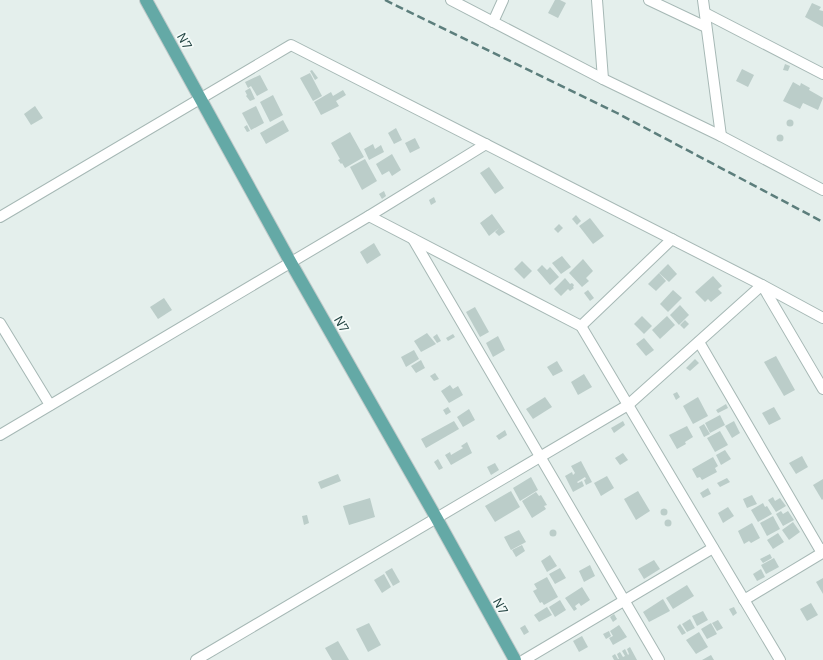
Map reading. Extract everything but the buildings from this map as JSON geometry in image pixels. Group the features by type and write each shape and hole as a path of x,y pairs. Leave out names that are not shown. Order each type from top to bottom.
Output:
{"main road":[{"name":"N7","path":"146,0 291,263 437,519 515,660"}],"street":[{"path":"451,0 603,79 721,136 823,190"},
{"path":"492,22 503,0"},
{"path":"597,0 603,79"},
{"path":"649,0 706,27"},
{"path":"703,0 721,136"},
{"path":"705,13 823,74"},
{"path":"0,217 291,45 762,285 823,318"},
{"path":"0,435 291,263 486,144"},
{"path":"369,216 581,326 780,660"},
{"path":"413,239 659,660"},
{"path":"581,326 672,239"},
{"path":"196,660 628,406 762,285"},
{"path":"762,285 823,389"},
{"path":"0,323 50,405"},
{"path":"699,342 822,551 744,600"},
{"path":"524,660 713,548"}],"railway":[{"path":"385,0 617,113 823,222"}]}
